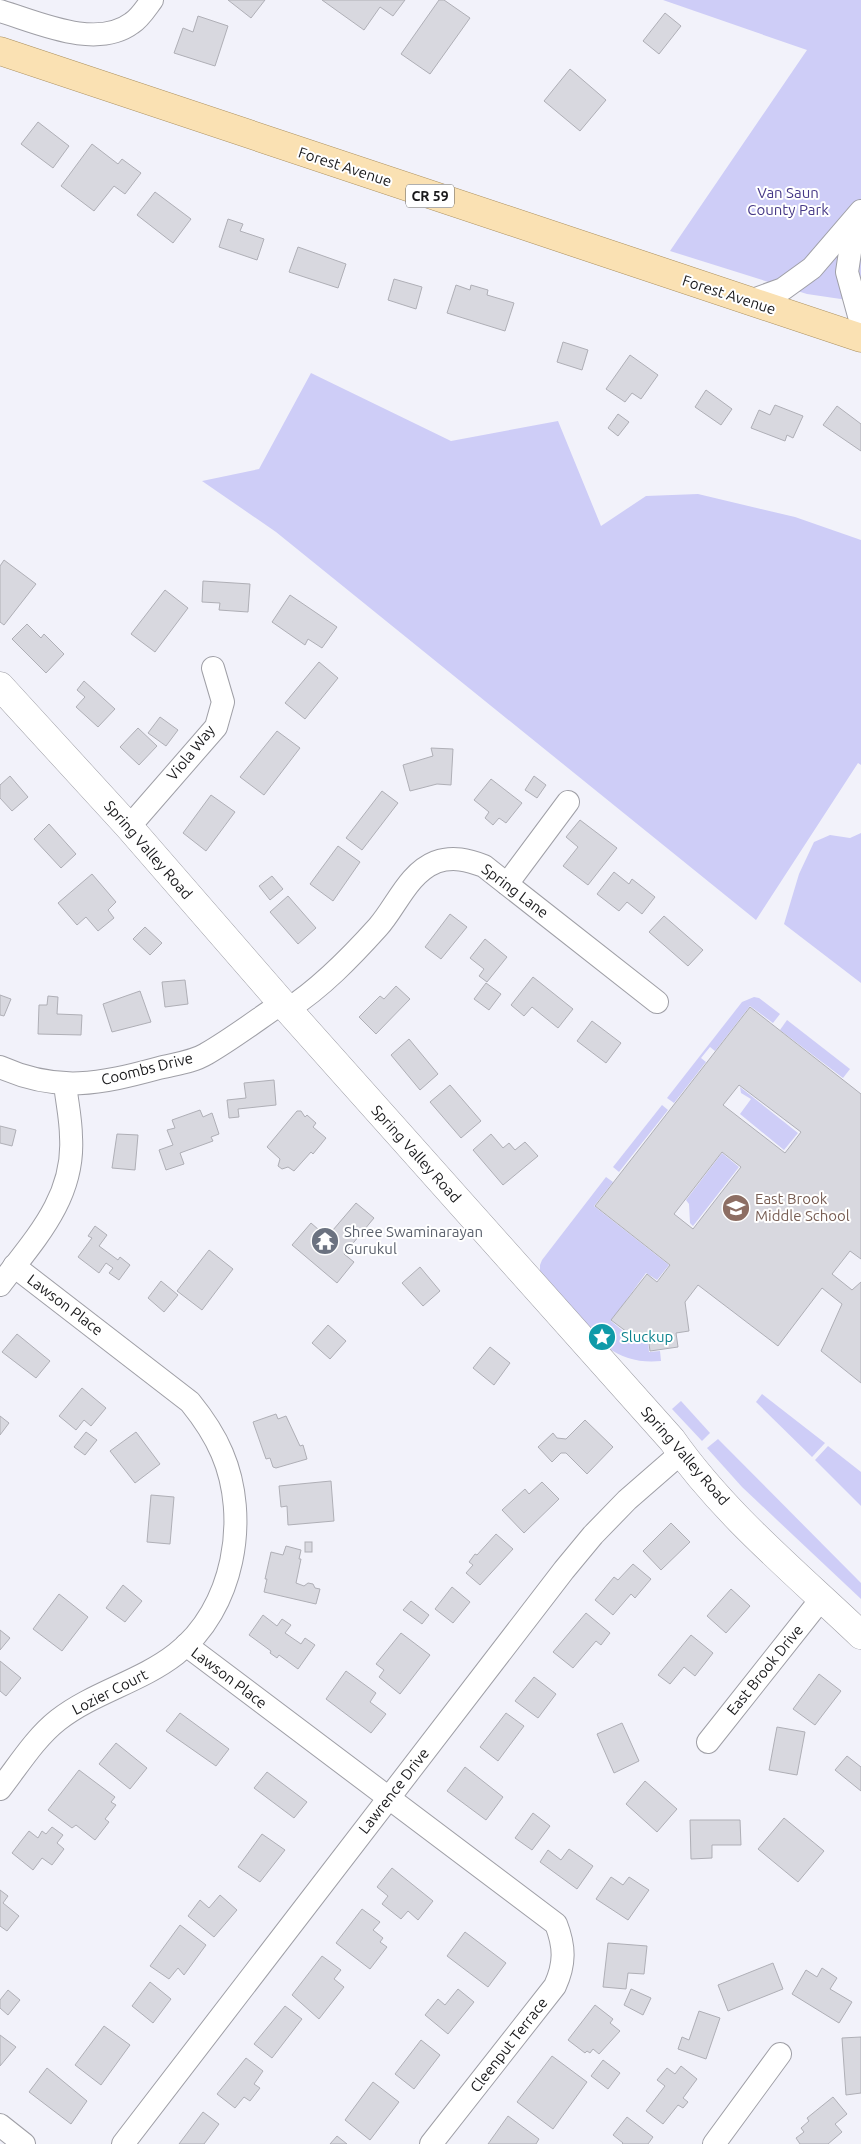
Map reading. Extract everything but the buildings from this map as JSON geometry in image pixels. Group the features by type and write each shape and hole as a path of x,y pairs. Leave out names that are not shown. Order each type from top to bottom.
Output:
{"main road":[{"name":"Forest Avenue","path":"0,51 861,338"}],"street":[{"path":"0,11 72,33 92,35 112,32 129,25 152,0"},
{"path":"750,301 783,289 812,268 858,215"},
{"path":"858,215 847,272 861,323"},
{"name":"Viola Way","path":"129,828 216,726 223,702 213,668"},
{"name":"Spring Valley Road","path":"0,686 129,828 672,1440 689,1464 736,1515 861,1635"},
{"path":"507,884 568,802"},
{"name":"Spring Lane","path":"285,1006 308,996 336,971 379,926 412,880 423,870 435,863 451,859 467,860 484,866 657,1002"},
{"name":"Coombs Drive","path":"0,1067 20,1076 65,1084 91,1083 131,1076 205,1055 285,1006"},
{"path":"0,1285 51,1218 64,1191 70,1167 72,1138 65,1084"},
{"name":"Lawson Place","path":"14,1266 190,1402 209,1425 223,1454 231,1482 235,1510 234,1542 228,1574 219,1597 204,1622 186,1645 556,1924 562,1938"},
{"name":"Lawrence Drive","path":"123,2144 593,1535 627,1500 681,1453"},
{"name":"East Brook Drive","path":"708,1742 822,1598"},
{"name":"Lozier Court","path":"0,1790 39,1739 56,1721 78,1705 157,1668 186,1645"},
{"name":"Cleenput Terrace","path":"431,2144 555,1986 562,1971 564,1953 562,1938"},
{"path":"714,2144 780,2054"},
{"path":"0,2125 24,2144"}],"green space":[{"name":"Van Saun County Park","path":"663,0 861,0 861,302 807,294 670,251 807,50"},
{"path":"311,373 451,441 558,421 601,526 646,496 698,494 795,517 861,540 861,765 858,763 756,920 276,532 202,481 259,469"},
{"path":"861,833 861,983 784,924 799,874 814,842 830,835 850,838"},
{"path":"754,997 759,998 780,1014 773,1023 750,1006 715,1051 710,1047 701,1058 706,1062 674,1103 667,1098 742,1002"},
{"path":"787,1020 850,1069 843,1078 780,1030"},
{"path":"740,1087 798,1133 784,1150 740,1114 751,1099 741,1093"},
{"path":"662,1105 668,1110 619,1172 613,1167"},
{"path":"722,1153 739,1167 693,1226 690,1223 689,1204 686,1200"},
{"path":"606,1177 613,1182 594,1206 669,1265 657,1280 646,1273 611,1321 634,1340 645,1339 648,1342 649,1352 660,1351 661,1361 632,1359 619,1355 607,1347 540,1271 542,1260"},
{"path":"762,1394 825,1443 812,1457 756,1402"},
{"path":"681,1401 710,1433 702,1441 672,1409"},
{"path":"718,1439 861,1583 861,1599 742,1487 707,1448"},
{"path":"828,1446 861,1472 861,1506 815,1460"}],"place":[{"name":"East Brook Middle School","path":"736,1208"},
{"name":"Shree Swaminarayan Gurukul","path":"325,1241"},
{"name":"Sluckup","path":"602,1337"}]}
